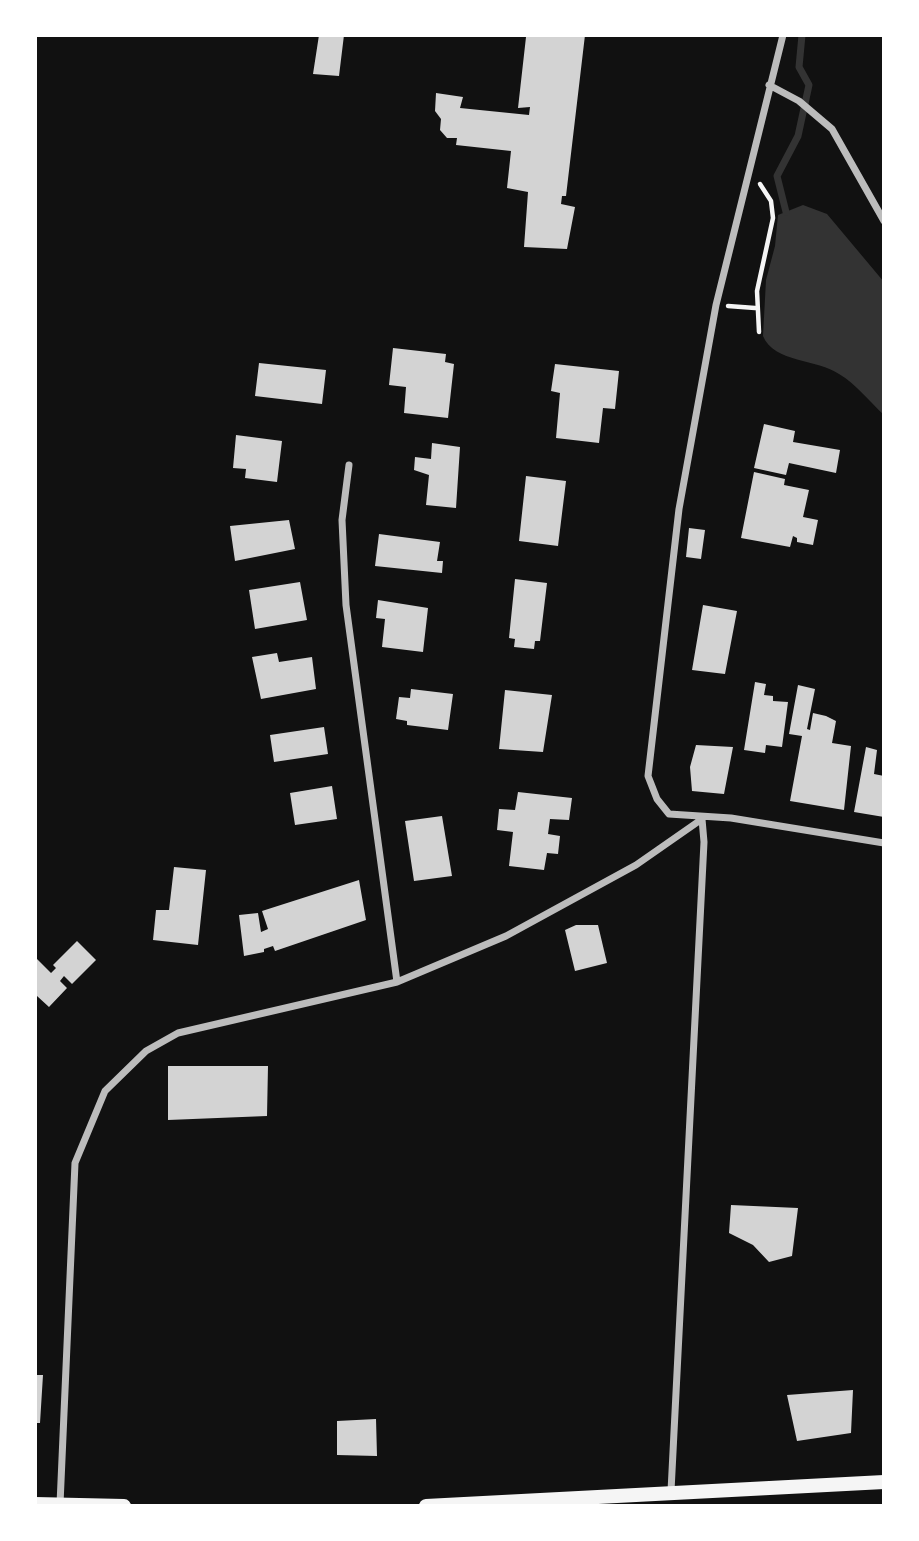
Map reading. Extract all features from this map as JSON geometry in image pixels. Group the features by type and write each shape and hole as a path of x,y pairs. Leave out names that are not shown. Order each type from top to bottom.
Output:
{"main road":[{"path":"426,1506 670,1491 884,1482"},
{"path":"35,1503 124,1506"}],"street":[{"path":"783,35 716,305 678,509 648,776 657,799 669,814 702,819 732,818 884,843"},
{"path":"769,85 810,109 832,129 884,221"},
{"path":"349,465 342,520 346,605 397,982"},
{"path":"60,1504 75,1163 105,1091 146,1052 178,1033 397,982 506,936 636,865 702,819"},
{"path":"670,1491 704,842 702,819"}],"path":[{"path":"759,331 755,308 761,264 773,218 771,201"},
{"path":"726,306 755,308"}],"shaded area":[{"path":"803,205 827,214 884,282 884,415 839,374 786,356 769,345 763,336 766,280 775,246 778,215"}],"building":[{"path":"319,35 344,35 339,76 313,74"},
{"path":"520,35 585,35 566,196 562,196 561,204 575,207 567,249 524,247 528,192 507,188 511,151 456,145 457,138 447,138 440,130 441,119 435,111 436,93 463,97 460,108 529,115 530,107 518,108 526,37"},
{"path":"393,348 446,354 445,362 454,364 448,418 404,413 406,387 389,385"},
{"path":"259,363 326,370 322,404 255,396"},
{"path":"555,364 619,371 615,409 603,408 599,443 556,438 560,393 551,391"},
{"path":"764,424 795,431 793,442 840,450 836,473 789,463 786,475 754,468"},
{"path":"236,435 282,441 277,482 245,478 246,469 233,468"},
{"path":"432,443 460,447 456,508 426,505 429,475 414,470 415,457 431,459"},
{"path":"754,472 785,479 784,485 809,490 803,517 818,520 813,545 797,542 797,538 793,536 790,547 741,538"},
{"path":"526,476 566,481 558,546 519,541"},
{"path":"289,520 295,549 235,561 230,526"},
{"path":"689,528 705,530 701,559 686,557"},
{"path":"379,534 440,542 437,561 443,561 442,573 375,566"},
{"path":"515,579 547,583 540,641 535,641 534,649 514,647 515,639 509,638"},
{"path":"300,582 307,620 255,629 249,590"},
{"path":"378,600 428,608 423,652 382,647 385,619 376,618"},
{"path":"703,605 737,611 725,674 692,670"},
{"path":"277,653 279,662 312,657 316,689 261,699 252,657"},
{"path":"755,682 766,684 764,695 773,696 773,701 788,702 782,747 766,745 765,753 744,750"},
{"path":"798,685 815,689 807,729 810,730 813,713 826,716 836,721 832,743 851,746 844,810 790,801 802,736 789,734"},
{"path":"411,689 453,694 448,730 407,725 407,721 396,719 399,697 410,698"},
{"path":"505,690 552,695 543,752 499,749"},
{"path":"324,727 328,754 274,762 270,735"},
{"path":"696,745 733,747 724,794 692,791 690,767"},
{"path":"866,747 877,750 874,774 884,776 884,817 854,812"},
{"path":"332,786 337,819 295,825 290,793"},
{"path":"518,792 572,798 569,820 550,819 548,834 560,836 558,854 547,853 544,870 509,866 513,832 497,830 499,809 515,810"},
{"path":"442,816 452,876 414,881 405,821"},
{"path":"174,867 206,870 198,945 153,940 156,910 169,910"},
{"path":"359,880 366,920 275,951 273,946 264,949 264,952 244,956 239,915 258,913 261,932 268,929 262,911"},
{"path":"576,925 598,925 607,963 575,971 565,930"},
{"path":"77,941 96,960 72,984 64,976 60,981 67,988 49,1007 37,996 35,998 35,957 51,973 56,968 53,965"},
{"path":"168,1066 268,1066 267,1116 168,1120"},
{"path":"731,1205 798,1208 792,1256 769,1262 753,1245 729,1233"},
{"path":"35,1375 43,1375 40,1423 35,1423"},
{"path":"853,1390 851,1433 797,1441 787,1395"},
{"path":"376,1419 377,1456 337,1455 337,1421"}],"waterway":[{"path":"786,212 777,176 798,136 809,85 799,67 802,35"}]}
